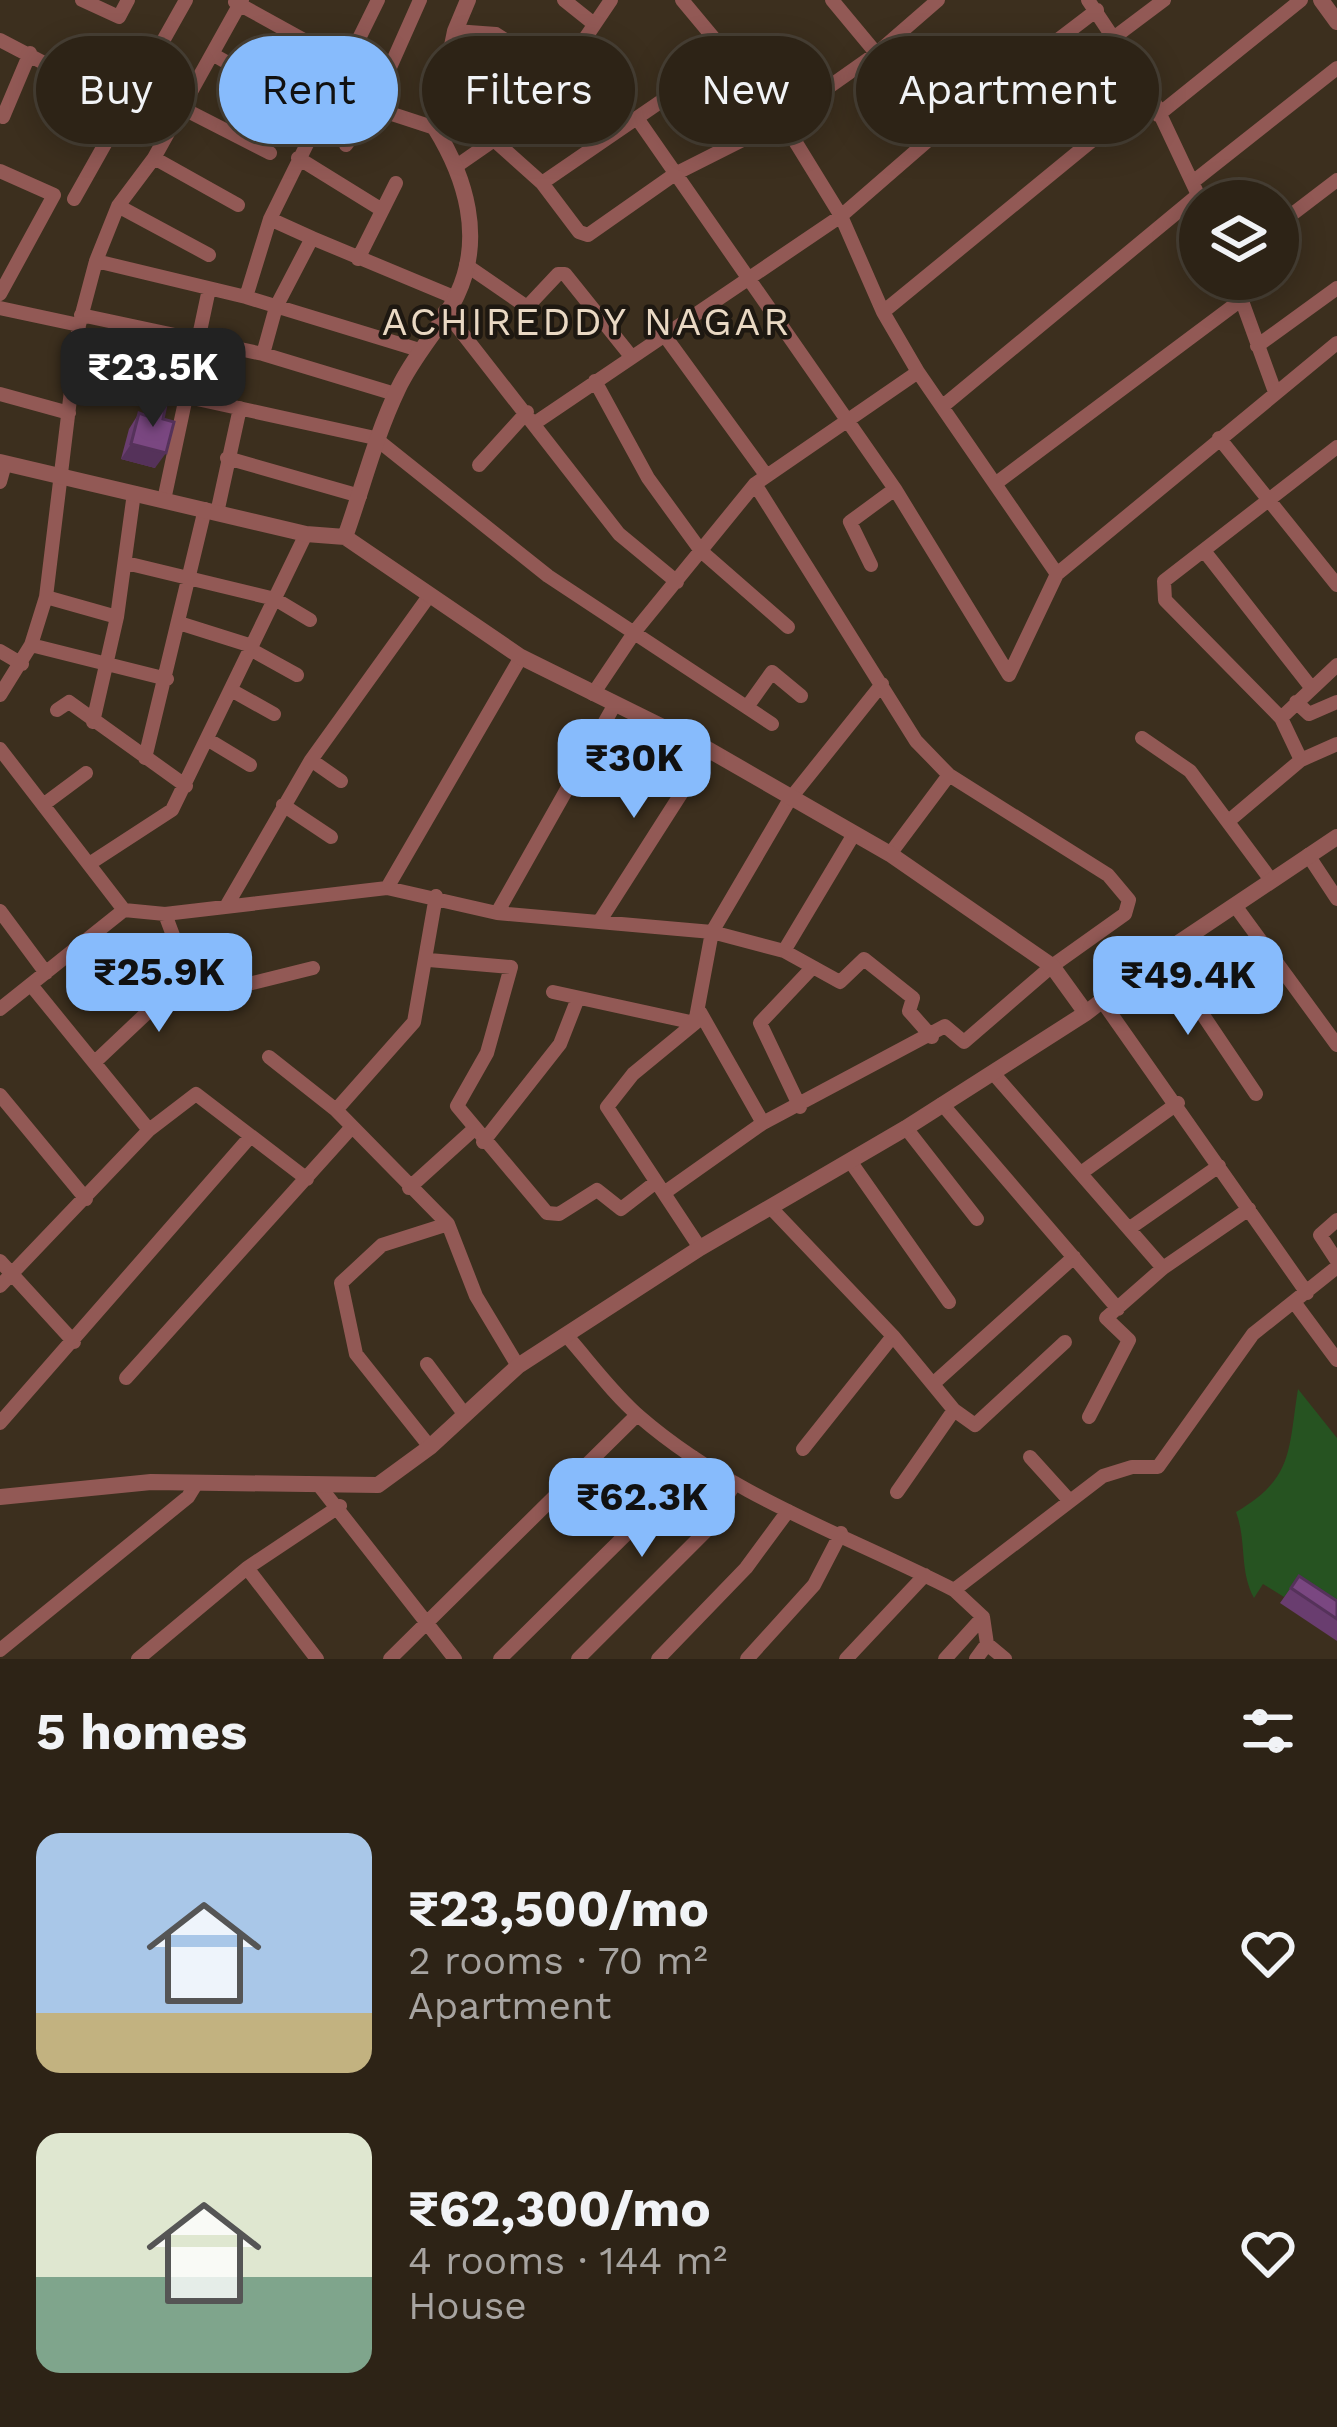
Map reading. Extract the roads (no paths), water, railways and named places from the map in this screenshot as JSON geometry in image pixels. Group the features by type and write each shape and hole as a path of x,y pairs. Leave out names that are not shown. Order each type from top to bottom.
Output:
{"street":[{"path":"82,0 119,17 128,0"},
{"path":"165,36 186,0"},
{"path":"360,36 378,0"},
{"path":"398,49 420,0"},
{"path":"454,36 468,0"},
{"path":"564,0 593,24"},
{"path":"586,36 611,0"},
{"path":"682,0 712,36"},
{"path":"832,0 863,36"},
{"path":"897,36 938,0"},
{"path":"1117,36 1164,0"},
{"path":"1159,114 1301,0"},
{"path":"1321,0 1337,22"},
{"path":"195,85 237,1 298,36"},
{"path":"1055,36 1093,5 1115,36"},
{"path":"455,32 499,36"},
{"path":"0,40 36,56"},
{"path":"3,117 30,53"},
{"path":"212,54 219,58"},
{"path":"1211,180 1337,68"},
{"path":"542,183 659,105"},
{"path":"195,115 270,153"},
{"path":"1159,117 1191,180"},
{"path":"640,121 895,489 1009,675 1057,574 1337,343"},
{"path":"74,199 104,144"},
{"path":"0,695 31,645 46,597 80,320 96,261 118,206 161,144"},
{"path":"247,297 270,219 305,144"},
{"path":"345,537 375,438 416,349 450,304 466,265 471,220 458,165 445,144"},
{"path":"458,165 488,144"},
{"path":"498,144 542,183 579,232 588,235 675,174 734,144"},
{"path":"797,144 841,216 883,312 918,372 1057,574"},
{"path":"479,465 531,417 595,381 841,216 924,144"},
{"path":"883,312 1089,144"},
{"path":"154,158 238,205"},
{"path":"298,158 382,210"},
{"path":"0,171 54,195 0,294"},
{"path":"1299,209 1337,181"},
{"path":"358,259 396,183"},
{"path":"118,206 208,255"},
{"path":"944,406 1179,207"},
{"path":"270,219 450,304 619,534 676,582"},
{"path":"263,354 276,307 312,238"},
{"path":"96,261 247,297 416,349"},
{"path":"466,265 527,307 558,274 565,274 630,355"},
{"path":"1257,346 1337,288"},
{"path":"164,500 209,289"},
{"path":"994,484 1241,300 1275,392"},
{"path":"0,308 263,354 395,394"},
{"path":"429,960 505,964 512,970 487,1053 457,1106 478,1136 553,1216 597,1190 621,1209 763,1124 945,1026 964,1042 1052,966 1125,914 1129,896 1108,875 949,775 916,742 760,480 662,332"},
{"path":"74,372 375,438 548,576 772,724"},
{"path":"593,694 636,630 760,480 918,372"},
{"path":"595,381 648,478 701,551 788,627"},
{"path":"0,394 69,413"},
{"path":"145,758 240,408"},
{"path":"1219,438 1337,585"},
{"path":"1300,760 1281,718 1165,600 1164,581 1337,448"},
{"path":"226,458 360,496"},
{"path":"2,469 134,493 306,534 345,537 521,656 709,750 890,854 1052,966 1086,1013"},
{"path":"871,565 850,522 895,489"},
{"path":"93,722 118,617 134,493"},
{"path":"89,864 165,816 186,786 306,534"},
{"path":"1205,552 1310,686"},
{"path":"126,563 275,599 310,620"},
{"path":"227,905 310,760 429,596"},
{"path":"46,597 118,617"},
{"path":"179,623 251,648 297,675"},
{"path":"31,645 167,679"},
{"path":"0,651 22,664"},
{"path":"387,888 521,656"},
{"path":"1281,718 1337,665"},
{"path":"747,707 772,672 801,696"},
{"path":"700,1248 607,1107 633,1074 698,1017 712,932 790,800 882,684"},
{"path":"231,690 274,714"},
{"path":"1296,701 1309,714 1337,702"},
{"path":"57,710 69,703 186,786"},
{"path":"497,913 615,704"},
{"path":"207,739 250,765"},
{"path":"1142,739 1190,771 1231,819 1271,880"},
{"path":"1231,819 1300,760 1337,745"},
{"path":"0,749 124,910"},
{"path":"601,919 709,750"},
{"path":"310,760 341,781"},
{"path":"43,805 86,773"},
{"path":"890,854 949,775"},
{"path":"283,805 331,836"},
{"path":"784,951 854,834"},
{"path":"0,1497 151,1482 320,1488 378,1485 430,1447 518,1366 700,1248 906,1128 1086,1013 1162,954 1337,837"},
{"path":"1308,855 1337,899"},
{"path":"0,1009 124,910 165,914 387,888 497,913 712,932 784,951 844,982 864,959 913,998 909,1012 932,1036"},
{"path":"336,1110 414,1022 429,960 436,896"},
{"path":"1236,907 1337,1045"},
{"path":"0,911 46,973"},
{"path":"165,914 196,998 314,968"},
{"path":"1162,954 1256,1094"},
{"path":"800,1107 760,1023 812,968"},
{"path":"96,1061 188,974"},
{"path":"31,985 149,1130"},
{"path":"553,992 698,1017 763,1124"},
{"path":"409,1188 478,1136 560,1044 578,998"},
{"path":"1102,1001 1178,1102 1249,1209 1337,1360"},
{"path":"269,1057 336,1110 448,1224 476,1296 518,1366"},
{"path":"993,1073 1163,1268"},
{"path":"74,1342 3,1274 86,1199 149,1130 196,1094 307,1179"},
{"path":"0,1095 86,1199"},
{"path":"1081,1173 1178,1102"},
{"path":"942,1104 1118,1310"},
{"path":"126,1378 351,1128"},
{"path":"906,1128 977,1220"},
{"path":"0,1423 250,1136"},
{"path":"850,1162 950,1302"},
{"path":"1130,1228 1219,1166"},
{"path":"771,1208 893,1336 954,1410 975,1424 1065,1342"},
{"path":"1089,1417 1129,1340 1106,1318 1163,1268 1249,1209"},
{"path":"954,1590 1102,1476 1132,1467 1158,1467 1253,1334 1337,1264 1320,1235 1337,1220"},
{"path":"430,1447 356,1354 341,1283 382,1245 448,1224"},
{"path":"934,1383 1074,1257"},
{"path":"566,1335 638,1415 693,1457 788,1511 954,1590 983,1617 987,1644 1005,1659"},
{"path":"803,1449 893,1336"},
{"path":"427,1364 465,1415"},
{"path":"897,1492 954,1410"},
{"path":"390,1659 638,1415"},
{"path":"500,1659 674,1488 693,1457"},
{"path":"1030,1457 1068,1499"},
{"path":"578,1659 705,1532 735,1483"},
{"path":"0,1650 188,1497 196,1484"},
{"path":"320,1488 340,1506 455,1659"},
{"path":"138,1659 247,1568 340,1506"},
{"path":"658,1659 746,1568 788,1511"},
{"path":"747,1659 814,1585 841,1534"},
{"path":"247,1568 316,1659"},
{"path":"846,1659 925,1576"},
{"path":"945,1659 983,1617"},
{"path":"976,1659 987,1644"}],"district":[{"name":"ACHIREDDY NAGAR","path":"587,321"}]}
